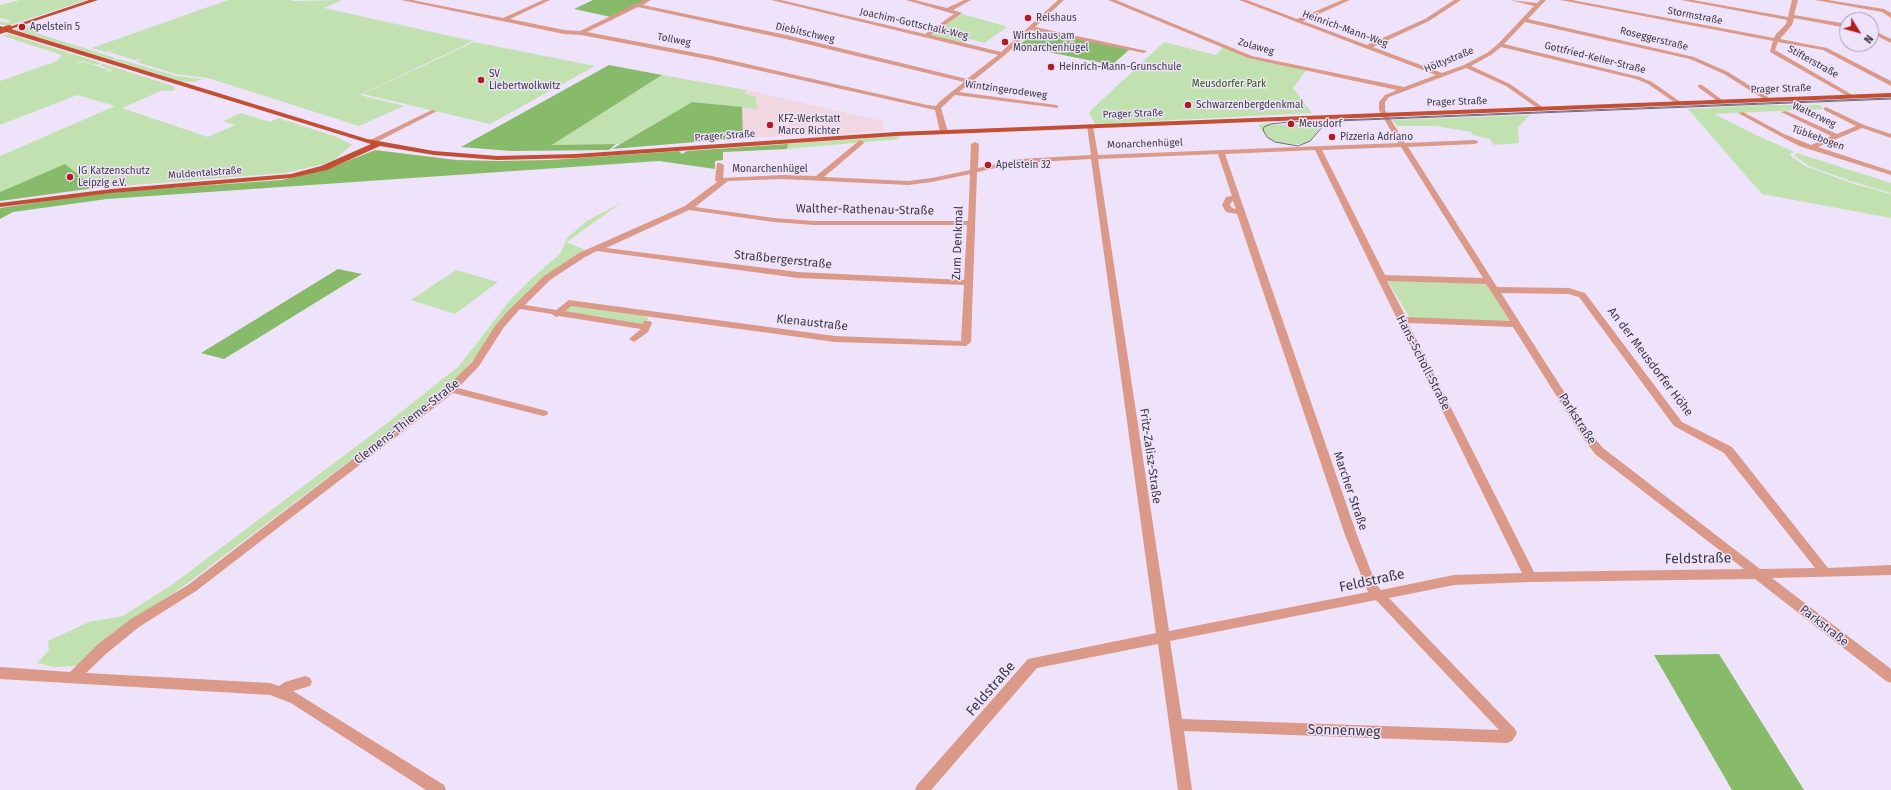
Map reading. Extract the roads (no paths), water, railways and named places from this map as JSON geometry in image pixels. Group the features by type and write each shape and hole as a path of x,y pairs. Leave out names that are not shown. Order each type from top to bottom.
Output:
{"main road":[{"path":"0,31 94,0"},
{"name":"Prager Straße","path":"0,28 352,138 373,143 458,156 523,158 575,156 684,151 813,140 944,132 1891,95"},
{"path":"352,138 356,144 355,151"},
{"name":"Muldentalstraße","path":"339,161 355,151 373,143"},
{"name":"Muldentalstraße","path":"0,205 111,191 276,178 313,171 339,161 373,143"}],"street":[{"name":"Tollweg","path":"404,0 564,32 581,33 712,58 927,107 938,108"},
{"path":"504,20 547,0"},
{"path":"581,33 648,0"},
{"name":"Joachim-Gottschalk-Weg","path":"774,0 1003,54"},
{"path":"909,0 959,13 926,36"},
{"path":"948,10 968,0"},
{"path":"944,132 938,108 941,103 1003,54 1061,0"},
{"name":"Zolaweg","path":"1111,0 1246,55 1403,89"},
{"name":"Heinrich-Mann-Weg","path":"1242,0 1442,74"},
{"path":"1297,20 1347,0"},
{"path":"1368,47 1427,20 1458,0"},
{"path":"1513,0 1539,6"},
{"name":"Höltystraße","path":"1385,115 1382,110 1384,99 1403,89 1466,66 1489,54 1539,6 1543,0"},
{"name":"Stormstraße","path":"1563,0 1826,49 1891,84"},
{"path":"1684,0 1839,25"},
{"path":"1776,40 1778,35 1789,25 1795,0"},
{"path":"1818,0 1884,11 1891,16"},
{"name":"Diebitschweg","path":"637,5 786,37 969,80"},
{"name":"Roseggerstraße","path":"1525,20 1692,58 1726,73 1769,100"},
{"path":"1032,28 1144,51"},
{"path":"1879,35 1891,41"},
{"name":"Stifterstraße","path":"1776,40 1772,51 1854,97"},
{"name":"Gottfried-Keller-Straße","path":"1500,45 1638,78 1650,83 1678,103"},
{"path":"1466,66 1508,85 1542,109"},
{"path":"1700,86 1722,102"},
{"name":"Wintzingerodeweg","path":"954,92 1056,107"},
{"path":"1826,109 1862,126 1891,136"},
{"name":"Muldentalstraße","path":"373,143 434,111"},
{"path":"1775,112 1793,112"},
{"name":"Walterweg","path":"1784,112 1837,136"},
{"name":"Tübkebogen","path":"1742,114 1782,135 1811,147 1891,173"},
{"name":"Parkstraße","path":"1385,115 1587,436 1599,451 1891,677"},
{"name":"Fritz-Zalisz-Straße","path":"1090,126 1185,790"},
{"name":"Walterweg","path":"1811,147 1862,126"},
{"name":"Monarchenhügel","path":"817,179 860,142"},
{"name":"Monarchenhügel","path":"723,181 728,179 753,177 908,183 932,180 1020,161 1094,156 1475,142"},
{"name":"Zum Denkmal","path":"966,342 972,171 975,144"},
{"name":"Hans-Scholl-Straße","path":"1317,148 1530,577"},
{"name":"Marcher Straße","path":"1220,151 1351,535 1371,587 1510,733"},
{"path":"720,165 719,180 723,181"},
{"name":"Clemens-Thieme-Straße","path":"72,678 118,636 192,588 451,389 476,364 500,326 517,306 557,271 574,259 688,208 723,181"},
{"path":"1236,198 1229,199 1226,205 1229,210 1241,212"},
{"name":"Walther-Rathenau-Straße","path":"688,208 774,220 814,223 970,223"},
{"name":"Straßbergerstraße","path":"596,249 798,276 969,283"},
{"name":"An der Meusdorfer Höhe","path":"1381,278 1569,291 1582,295 1678,424 1728,450 1825,573"},
{"name":"Klenaustraße","path":"556,314 568,303 655,316 835,339 963,344 966,342"},
{"path":"517,306 556,314 645,327"},
{"path":"634,339 645,330 645,327 655,316"},
{"path":"1402,320 1517,324"},
{"path":"451,389 543,413"},
{"name":"Feldstraße","path":"922,790 1033,663 1454,580 1530,577 1825,573 1891,570"},
{"path":"0,673 257,688 280,692 296,699 439,790"},
{"path":"280,692 290,686 305,682"},
{"name":"Sonnenweg","path":"1176,725 1502,736 1507,736 1510,733"}],"tram line":[{"path":"1891,98 1289,122 1271,124 1264,127 1263,130 1267,137 1275,142 1298,146 1310,141 1324,125 1336,121 1891,99"}],"place":[{"name":"Reishaus","path":"1028,18"},
{"name":"Apelstein 5","path":"22,27"},
{"name":"Wirtshaus am Monarchenhügel","path":"1005,42"},
{"name":"Heinrich-Mann-Grunschule","path":"1051,67"},
{"name":"SV Liebertwolkwitz","path":"481,80"},
{"name":"Schwarzenbergdenkmal","path":"1188,105"},
{"name":"Meusdorf","path":"1291,124"},
{"name":"KFZ-Werkstatt Marco Richter","path":"770,125"},
{"name":"Pizzeria Adriano","path":"1332,137"},
{"name":"Apelstein 32","path":"988,165"},
{"name":"IG Katzenschutz Leipzig e.V.","path":"70,177"}],"park label":[{"name":"Meusdorfer Park","path":"1229,84"}]}
